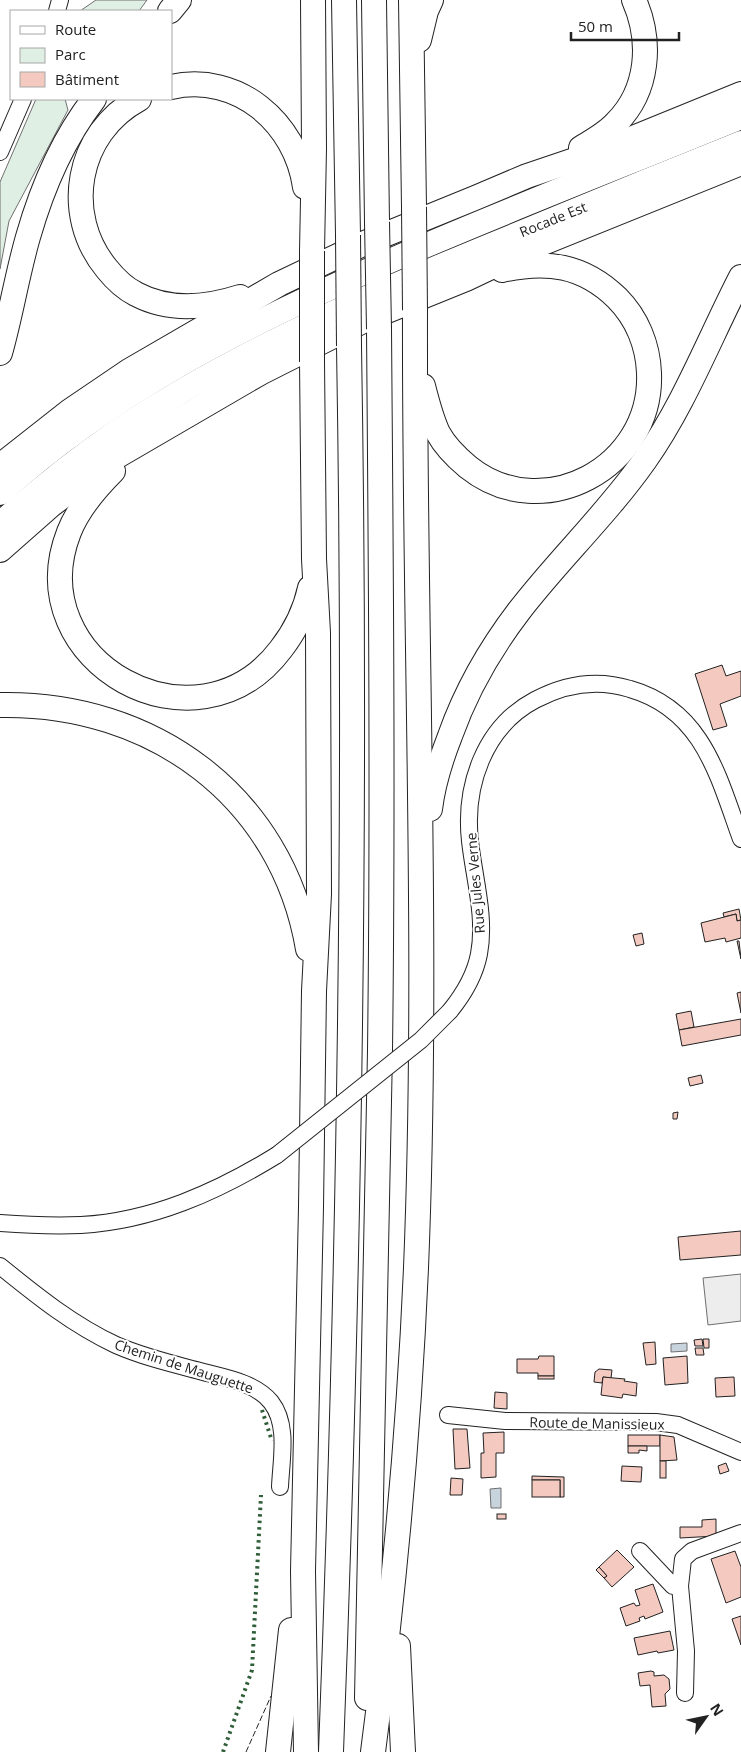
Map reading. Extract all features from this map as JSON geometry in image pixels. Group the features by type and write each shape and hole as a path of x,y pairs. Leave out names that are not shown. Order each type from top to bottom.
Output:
{"highway":[{"path":"171,10 179,0"},
{"path":"306,1752 303,1571 314,990 318,894 318,633 314,559 312,362 313,0"},
{"path":"331,1752 349,1167 352,838 348,235 344,0"},
{"path":"366,1752 380,1047 381,582 374,0"},
{"path":"373,1752 395,1557 409,1381 416,1268 420,1106 422,907 411,0"},
{"path":"412,76 421,31 431,0"},
{"path":"528,176 600,136 616,124 627,111 641,83 646,52 641,15 634,0"},
{"path":"172,87 201,85 235,93 256,104 278,123 290,142 301,168 312,227"},
{"path":"0,466 70,411 129,371 279,284 367,242 528,176 600,151 741,94"},
{"path":"0,353 28,238 36,213 54,167 66,143 93,100"},
{"path":"138,100 124,109 104,128 95,140 84,167 81,183 82,212 89,240 102,263 121,284 135,294 156,302 176,306 186,307 218,303 279,284"},
{"name":"Rocade Est","path":"0,493 55,447 97,416 176,366 240,331 288,307 442,238 741,117"},
{"name":"Rocade Est","path":"0,524 75,462 120,430 166,400 251,353 365,298 453,260 741,143"},
{"path":"0,550 82,480 120,454 252,377 365,320 466,279 533,247 741,163"},
{"path":"415,338 426,399 438,433 458,458 483,477 524,490 556,489 590,477 619,456 642,421 649,396 649,369 646,349 640,331 627,310 611,293 588,277 570,269 550,265 517,267 466,279"},
{"path":"422,907 431,805 436,781 452,732 473,682 519,611 604,514 646,459 669,422 741,277"},
{"path":"162,429 128,456 101,482 83,506 69,531 64,546 60,573 65,608 69,620 80,641 106,671 126,683 147,692 176,698 208,695 243,683 268,664 294,630 308,599 314,559"},
{"path":"0,704 81,711 114,721 176,751 213,777 239,803 264,835 282,868 296,902 305,932 314,990"},
{"path":"278,1752 304,1504"},
{"path":"395,1557 403,1752"}],"street":[{"path":"0,152 23,100"},
{"name":"Rue Jules Verne","path":"0,1223 81,1225 114,1221 153,1213 229,1183 277,1155 421,1040 450,1011 469,983 479,954 481,927 470,840 469,817 472,786 487,747 505,723 528,704 554,691 567,687 604,684 643,692 666,704 687,723 703,744 719,777 741,839"},
{"name":"Chemin de Mauguette","path":"0,1266 63,1315 101,1338 147,1357 230,1380 260,1391 272,1402 281,1420 283,1432 280,1487"},
{"name":"Route de Manissieux","path":"448,1415 505,1421 656,1422 678,1425 738,1451"},
{"path":"738,1451 741,1466"},
{"path":"685,1693 686,1651 680,1586 683,1559 692,1551 741,1533"},
{"path":"640,1550 673,1586 680,1586"}],"green space":[{"path":"96,0 147,0 140,10 81,10"},
{"path":"36,100 65,100 68,110 9,221 0,269 0,182"}],"shaded area":[{"path":"741,1274 741,1321 708,1325 703,1278"},
{"path":"687,1343 687,1351 671,1352 671,1344"},
{"path":"501,1488 501,1508 491,1508 490,1489"}],"building":[{"path":"722,665 726,676 741,671 741,696 720,704 727,726 713,730 695,674"},
{"path":"739,909 741,920 737,921 736,914 724,917 723,913"},
{"path":"736,914 737,921 741,920 741,938 726,942 725,938 705,942 701,923"},
{"path":"642,933 644,944 636,946 633,935"},
{"path":"737,941 739,941 741,959"},
{"path":"741,992 741,1013 737,993"},
{"path":"691,1011 694,1027 679,1030 676,1014"},
{"path":"741,1019 741,1035 682,1046 679,1030"},
{"path":"701,1075 703,1083 690,1086 688,1078"},
{"path":"678,1112 677,1119 673,1119 673,1113"},
{"path":"741,1231 741,1255 680,1260 678,1237"},
{"path":"702,1339 703,1346 695,1346 694,1340"},
{"path":"703,1339 709,1339 709,1348 704,1348"},
{"path":"655,1342 656,1364 646,1365 643,1343"},
{"path":"695,1348 703,1348 704,1355 696,1355"},
{"path":"539,1356 554,1356 554,1376 538,1376 538,1373 517,1373 517,1359 538,1359"},
{"path":"687,1356 688,1383 665,1385 663,1358"},
{"path":"599,1369 612,1370 611,1378 603,1377 602,1383 594,1382 595,1372"},
{"path":"538,1376 554,1376 554,1379 538,1379"},
{"path":"603,1377 625,1379 624,1381 637,1383 636,1396 623,1394 622,1398 601,1395"},
{"path":"734,1377 735,1396 716,1397 715,1378"},
{"path":"495,1392 507,1393 507,1409 494,1408"},
{"path":"453,1429 467,1429 470,1468 455,1469"},
{"path":"504,1432 504,1453 496,1453 496,1477 481,1478 481,1453 484,1453 483,1433"},
{"path":"628,1435 660,1435 660,1446 628,1446"},
{"path":"660,1435 674,1437 677,1460 660,1461"},
{"path":"628,1446 647,1446 647,1451 639,1450 639,1453 628,1453"},
{"path":"660,1461 666,1461 666,1478 660,1478"},
{"path":"726,1463 729,1471 720,1474 718,1466"},
{"path":"622,1466 642,1467 641,1482 621,1481"},
{"path":"532,1476 564,1477 564,1497 560,1497 560,1480 532,1480"},
{"path":"451,1478 463,1479 462,1495 450,1495"},
{"path":"532,1480 560,1480 560,1497 532,1497"},
{"path":"497,1514 506,1514 506,1519 497,1519"},
{"path":"716,1519 716,1536 680,1538 680,1527 702,1527 702,1520"},
{"path":"617,1550 634,1567 612,1587 604,1578 607,1576 599,1567"},
{"path":"735,1551 741,1567 741,1597 726,1603 711,1559"},
{"path":"599,1567 607,1576 604,1578 596,1570"},
{"path":"653,1584 663,1612 645,1619 644,1616 639,1618 640,1621 626,1626 620,1608 634,1603 636,1606 640,1605 635,1590"},
{"path":"741,1616 741,1645 732,1619"},
{"path":"670,1631 674,1650 638,1655 634,1638"},
{"path":"654,1672 654,1676 664,1675 669,1679 670,1689 665,1694 666,1706 652,1707 650,1685 640,1686 638,1673"}],"hedge":[{"path":"262,1410 272,1441"},
{"path":"223,1752 252,1670 261,1495"}],"fence":[{"path":"246,1752 271,1696"}]}
